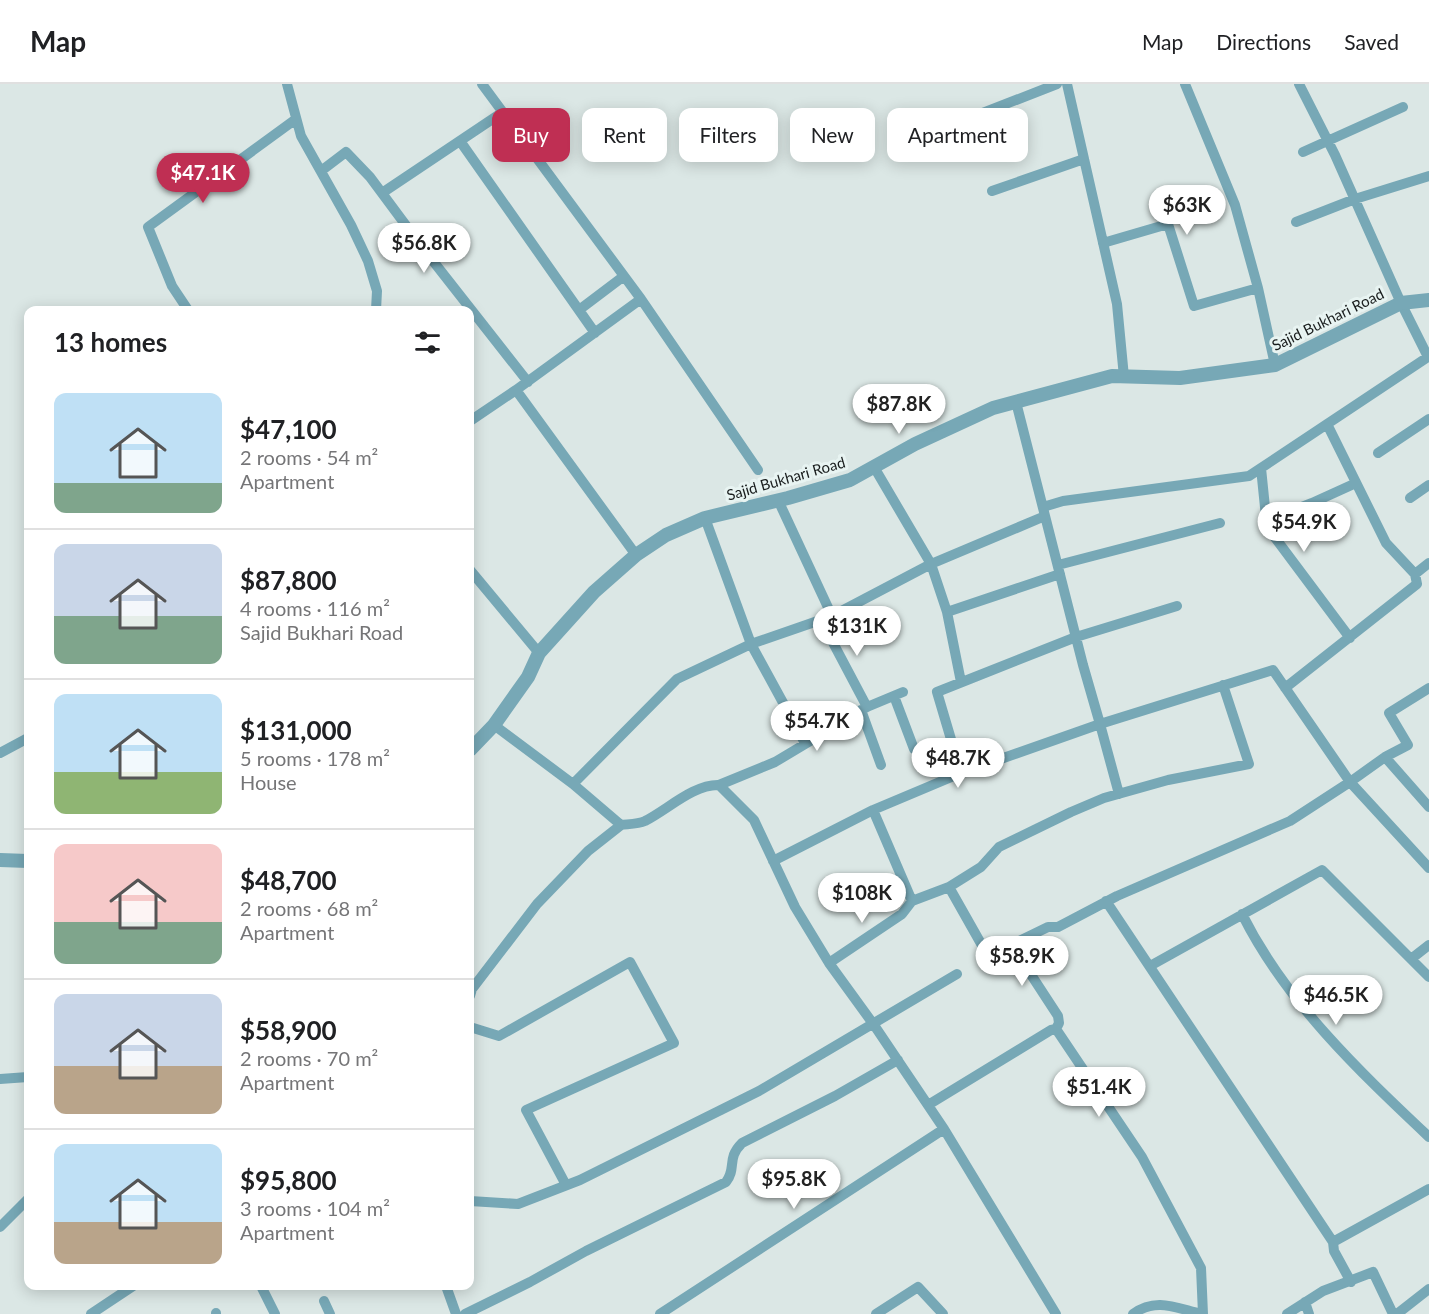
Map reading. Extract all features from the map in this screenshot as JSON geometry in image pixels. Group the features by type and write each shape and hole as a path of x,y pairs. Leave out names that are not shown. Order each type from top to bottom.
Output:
{"street":[{"path":"287,84 301,136 351,225 368,261 377,291 376,306"},
{"path":"482,84 500,108"},
{"path":"996,108 1057,84"},
{"path":"1067,84 1117,304 1124,376"},
{"path":"1185,84 1235,205 1258,288 1275,365"},
{"path":"573,784 676,680 751,645 827,618 931,564 1063,501 1249,476 1429,358 1401,303 1329,142 1299,84"},
{"path":"1303,152 1403,108"},
{"path":"185,306 172,286 148,227 296,119"},
{"path":"382,193 492,119"},
{"path":"460,141 595,333"},
{"path":"321,171 346,152 382,193 468,306"},
{"path":"992,191 1084,159"},
{"path":"540,162 641,299 758,470"},
{"path":"1296,222 1355,199 1429,176"},
{"path":"1103,243 1168,224 1194,306 1258,288"},
{"path":"579,310 624,276"},
{"path":"474,418 528,382 641,299"},
{"name":"Sajid Bukhari Road","path":"474,746 494,725 528,677 539,653 594,592 636,555 666,535 705,518 850,480 915,444 993,408 1112,376 1180,378 1275,365 1401,303 1429,300"},
{"path":"474,314 528,382"},
{"path":"516,390 636,555"},
{"path":"1016,402 1119,794"},
{"path":"1378,453 1429,419"},
{"path":"1285,688 1417,584 1415,574 1386,543 1327,424"},
{"path":"873,467 931,564 947,612 961,682"},
{"path":"1261,468 1267,527 1350,638"},
{"path":"1266,521 1356,483"},
{"path":"1410,498 1429,485"},
{"path":"778,500 864,709 881,765"},
{"path":"705,518 751,645 805,743"},
{"path":"947,612 1059,570 1220,523"},
{"path":"1415,574 1429,563"},
{"path":"474,575 539,653"},
{"path":"961,773 937,692 1076,637 1177,606"},
{"path":"773,861 873,810 961,773 1100,724 1273,670 1350,782 1429,868"},
{"path":"829,963 902,914 912,901 949,887 981,867 999,847 1071,812 1104,798 1168,780 1249,764 1222,685"},
{"path":"949,887 988,956 1048,927 1058,927 1106,902 1290,821 1385,757 1408,745 1389,713 1429,688"},
{"path":"474,985 537,904 588,851 621,825 643,822 711,784 719,785 775,762 864,709 899,694 914,749"},
{"path":"494,725 573,784 621,825"},
{"path":"0,753 24,740"},
{"path":"1385,757 1429,807"},
{"path":"719,785 754,820 795,907 829,963 944,1129 1056,1314"},
{"path":"873,810 912,901"},
{"path":"0,860 24,861"},
{"path":"1150,966 1322,870 1429,977"},
{"path":"1106,902 1334,1242 1334,1251 1351,1282"},
{"path":"1242,914 1276,971 1328,1039 1429,1137"},
{"path":"928,1105 1056,1029 1059,1023 1058,1016 1011,944"},
{"path":"1412,959 1429,945"},
{"path":"474,1028 498,1036 630,962 674,1043 526,1110 566,1185"},
{"path":"474,1201 518,1204 566,1185 759,1091 957,974"},
{"path":"1056,1029 1142,1156 1201,1268 1202,1314 1156,1303 1139,1309 1133,1314"},
{"path":"465,1314 726,1182 730,1177 734,1152 742,1143 835,1096 898,1060"},
{"path":"0,1079 24,1077"},
{"path":"660,1314 944,1129"},
{"path":"1334,1242 1429,1189"},
{"path":"0,1227 24,1203"},
{"path":"1287,1314 1323,1291 1373,1272 1395,1314 1429,1289"},
{"path":"876,1314 918,1287 943,1314"},
{"path":"91,1314 128,1290"},
{"path":"263,1290 275,1314"},
{"path":"447,1290 456,1314"},
{"path":"324,1301 330,1314"},
{"path":"1305,1302 1309,1314"}]}
